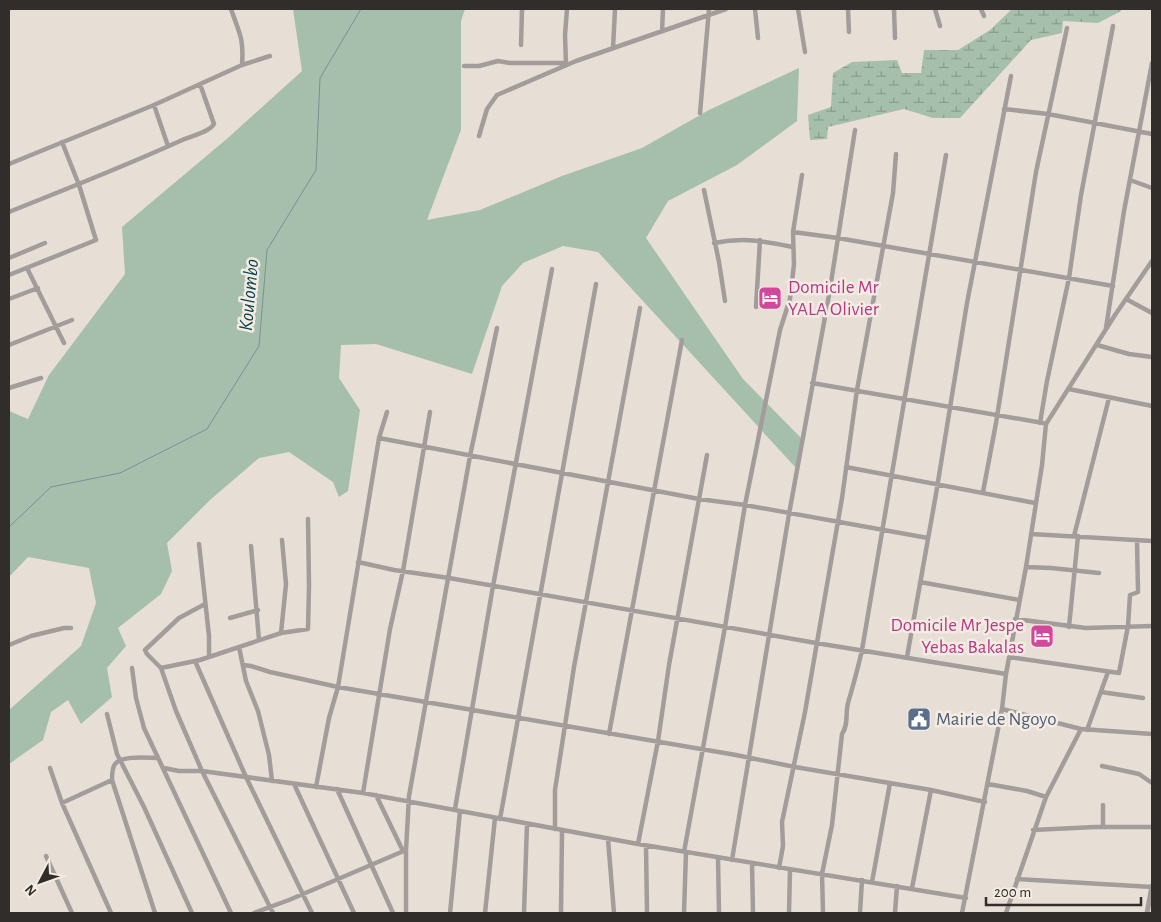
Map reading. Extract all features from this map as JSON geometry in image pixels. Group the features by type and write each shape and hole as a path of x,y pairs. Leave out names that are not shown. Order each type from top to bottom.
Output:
{"street":[{"path":"231,9 242,35 242,65"},
{"path":"521,46 522,9"},
{"path":"566,64 565,35 567,9"},
{"path":"612,48 616,9"},
{"path":"662,9 662,31"},
{"path":"700,113 709,9"},
{"path":"479,136 487,108 497,95 566,64 726,9"},
{"path":"755,9 758,38"},
{"path":"798,9 804,52"},
{"path":"848,9 849,32"},
{"path":"894,9 895,38"},
{"path":"935,9 940,26"},
{"path":"981,9 984,16"},
{"path":"1040,423 1069,278 1081,195 1113,26"},
{"path":"983,492 998,415 1036,172 1067,28"},
{"path":"9,164 154,105 242,65 270,56"},
{"path":"464,66 479,66 498,61 566,64"},
{"path":"1106,330 1130,180 1152,64"},
{"path":"907,657 938,484 967,303 1011,76"},
{"path":"9,212 79,185 210,129 213,126 200,84"},
{"path":"154,105 168,146"},
{"path":"1004,109 1048,114 1152,134"},
{"path":"732,860 855,130"},
{"path":"9,275 96,240 79,185 62,142"},
{"path":"779,868 783,846 782,822 794,767 837,522 856,390 893,193 896,154"},
{"path":"823,913 822,874 832,825 842,734 847,725 848,704 854,688 862,650 946,155"},
{"path":"684,913 685,852 745,505 778,340 793,282 793,232 802,174"},
{"path":"1130,180 1152,188"},
{"path":"704,190 725,302"},
{"path":"793,232 838,238 1113,286"},
{"path":"714,244 730,240 760,240 793,247"},
{"path":"756,306 760,240"},
{"path":"9,258 45,243"},
{"path":"962,913 1002,709 1015,619 1026,567 1042,465 1046,424 1152,261"},
{"path":"28,268 64,343"},
{"path":"450,913 457,810 493,586 552,269"},
{"path":"485,913 498,818 541,595 596,284"},
{"path":"9,299 38,288"},
{"path":"1126,299 1152,313"},
{"path":"555,829 555,790 585,602 640,308"},
{"path":"9,345 72,320"},
{"path":"406,913 404,850 409,800 470,456 497,328"},
{"path":"609,734 682,340"},
{"path":"1097,345 1129,354 1152,357"},
{"path":"9,388 41,378"},
{"path":"812,383 1046,424"},
{"path":"1069,389 1152,406"},
{"path":"1069,627 1075,570 1076,536 1109,398"},
{"path":"316,787 329,718 338,687 378,438 387,412"},
{"path":"363,793 390,629 403,572 430,412"},
{"path":"378,438 654,491 745,505 928,538"},
{"path":"638,844 658,741 669,665 707,455"},
{"path":"846,467 892,477 1036,502"},
{"path":"161,668 195,661 280,633 306,630 309,626 308,519"},
{"path":"1031,534 1152,541"},
{"path":"280,633 286,584 282,540"},
{"path":"1009,657 1117,674 1120,671 1128,626 1130,595 1138,592 1137,540"},
{"path":"199,544 209,636 208,656"},
{"path":"251,546 258,610 259,640"},
{"path":"358,562 403,572 449,578 769,635 1006,674"},
{"path":"1026,567 1099,573"},
{"path":"920,582 1019,600"},
{"path":"205,604 179,618 145,650 161,668 176,711 202,771 273,913"},
{"path":"230,618 258,610"},
{"path":"1015,619 1069,627 1152,626"},
{"path":"9,645 31,636 71,628"},
{"path":"239,648 246,681 258,711 269,755 272,781"},
{"path":"195,661 246,777 312,913"},
{"path":"243,665 338,687 749,757 794,767 931,790 985,802"},
{"path":"132,668 136,698 144,728 232,913"},
{"path":"1006,913 1033,830 1046,797 1084,729 1108,672"},
{"path":"1101,692 1143,698"},
{"path":"1002,709 1084,729 1152,734"},
{"path":"107,714 113,744 192,913"},
{"path":"155,913 112,780 114,765 121,760 158,758"},
{"path":"1102,766 1139,774 1152,783"},
{"path":"50,768 62,803 111,913"},
{"path":"164,768 179,772 202,771 409,800 646,846 966,898"},
{"path":"62,803 112,780"},
{"path":"872,882 890,783"},
{"path":"294,784 354,913"},
{"path":"988,784 1027,791 1046,797"},
{"path":"337,789 393,913"},
{"path":"912,888 931,790"},
{"path":"376,795 404,850"},
{"path":"1103,805 1103,827"},
{"path":"524,913 527,824"},
{"path":"1033,830 1152,827"},
{"path":"561,913 562,831"},
{"path":"608,839 614,913"},
{"path":"646,846 647,913"},
{"path":"254,913 339,879 404,850"},
{"path":"46,856 72,913"},
{"path":"718,857 719,913"},
{"path":"752,864 753,913"},
{"path":"789,913 790,870"},
{"path":"1017,879 1152,887 1149,910"},
{"path":"860,913 862,880"},
{"path":"895,913 897,886"}],"green space":[{"path":"293,9 465,9 461,21 461,130 427,220 480,210 562,176 642,148 709,110 799,68 797,121 737,165 668,201 646,238 743,379 804,441 796,468 598,252 563,246 523,263 502,286 472,374 376,344 341,345 339,378 360,410 348,491 339,497 333,482 289,452 259,458 210,500 167,543 172,571 161,594 118,628 126,646 107,668 112,697 81,724 68,700 51,712 43,740 9,764 9,710 81,646 96,603 89,568 28,557 9,577 9,411 28,419 49,375 125,274 122,227 229,137 302,71"},
{"path":"1012,9 1121,9 1121,11 1098,23 1063,21 1062,33 1031,40 960,118 933,118 904,109 828,127 827,139 810,140 808,115 831,107 833,73 852,62 897,60 902,73 921,73 924,50 958,50 990,30"}],"waterway":[{"name":"Koulombo","path":"9,527 51,487 120,473 207,429 259,346 267,250 316,170 320,78 361,9"}],"place":[{"name":"Domicile Mr YALA Olivier","path":"770,298"},
{"name":"Domicile Mr Jespe Yebas Bakalas","path":"1042,636"},
{"name":"Mairie de Ngoyo","path":"919,719"}]}
